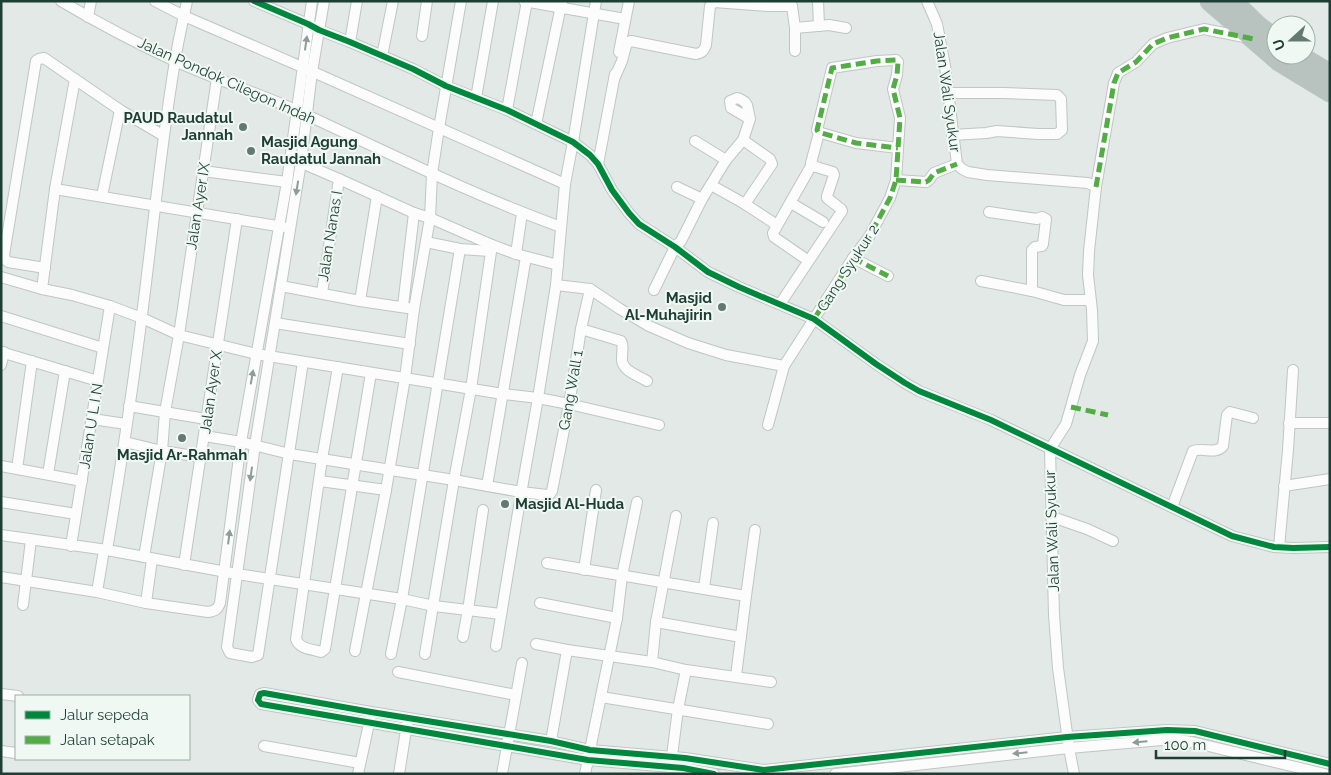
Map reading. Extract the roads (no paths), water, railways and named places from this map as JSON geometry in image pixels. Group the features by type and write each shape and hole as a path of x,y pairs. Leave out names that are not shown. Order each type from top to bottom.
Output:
{"highway":[{"path":"1224,4 1279,61 1330,92"},
{"path":"1253,32 1266,37"},
{"path":"1315,65 1330,74"}],"street":[{"name":"Jalan Pondok Cilegon Indah","path":"61,1 88,17 175,61 296,111 522,213 561,227"},
{"path":"88,17 92,1"},
{"path":"154,1 184,16 565,184"},
{"path":"98,592 125,442 164,136 175,61 187,1"},
{"path":"254,1 268,4 319,30 413,69 446,86 507,110 573,142 598,164 612,190 639,224 675,247 708,272 814,319 905,383 937,399 991,420 1232,536 1279,547 1330,547"},
{"path":"1,577 208,612 216,610 220,603 241,442 287,182 312,1"},
{"path":"303,362 257,656 252,657 230,653 227,647 232,604 255,446 301,162 312,72 324,1"},
{"path":"350,42 357,1"},
{"path":"382,56 393,1"},
{"path":"422,36 427,1"},
{"path":"356,651 405,378 414,308 430,218 432,174 461,1"},
{"path":"476,98 493,1"},
{"path":"507,110 526,1 562,4 593,14 625,19"},
{"path":"496,646 556,285 565,184 596,1"},
{"path":"598,164 629,1"},
{"path":"818,1 819,26"},
{"name":"Jalan Wali Syukur","path":"928,1 937,24 945,66 957,164 968,172 1088,183 1096,187 1088,275 1093,341 1080,375 1066,424 1050,449 1054,615 1058,668 1074,774"},
{"path":"614,79 626,46 632,40 696,54 701,53 706,45 710,6 714,2 792,6 795,28 795,51"},
{"path":"536,124 562,4"},
{"path":"795,28 829,25 846,28"},
{"path":"1096,187 1114,83 1118,73 1136,62 1153,44 1166,38 1204,29 1253,32"},
{"path":"45,268 8,262 4,255 36,61 44,58 120,110 164,136"},
{"name":"Gang Syukur 2","path":"768,426 784,366 878,223 890,198 896,180 900,118 893,89 898,75 898,62 896,60 832,68 817,130 819,133"},
{"name":"Jalan Ayer IX","path":"146,603 148,558 166,412 217,78"},
{"path":"42,289 55,189 75,79"},
{"path":"948,93 1057,95 1061,99 1062,130 1057,134 997,130 986,133 952,135"},
{"path":"102,196 120,110"},
{"path":"654,290 702,199 726,160 743,140 750,119"},
{"path":"780,304 842,211 826,196 834,175 833,172 816,167 811,163 819,133 856,143 898,148"},
{"path":"743,140 770,159 772,164 744,204"},
{"path":"695,141 726,160"},
{"path":"290,159 301,162 414,213 430,218 491,248 558,265"},
{"path":"896,180 926,182 934,173 957,164"},
{"path":"802,257 774,237 773,233 811,166"},
{"path":"203,171 287,182"},
{"name":"Jalan Nanas I","path":"322,293 339,179"},
{"path":"711,185 777,225"},
{"path":"677,187 702,199"},
{"path":"55,189 290,228"},
{"path":"360,301 377,196"},
{"path":"791,203 823,222"},
{"path":"988,212 1037,219 1042,217 1046,219 1043,244 1042,246 1034,247 1032,250 1032,291"},
{"path":"403,306 414,213"},
{"path":"487,486 503,394 521,255 522,213"},
{"name":"Jalan Ayer X","path":"184,565 237,219"},
{"path":"426,242 460,249 491,248"},
{"path":"425,654 471,389 491,248"},
{"path":"392,654 460,249"},
{"path":"854,258 888,276"},
{"path":"1,277 110,306 179,334 269,357 538,398 659,425"},
{"path":"981,281 1032,291 1064,300 1090,300"},
{"path":"556,285 590,289 620,310 688,344 726,355 784,366"},
{"path":"281,286 360,301 414,308"},
{"name":"Gang Wall 1","path":"521,492 547,495 552,491 590,289"},
{"name":"Jalan U L I N","path":"71,546 110,306"},
{"path":"1,316 103,348"},
{"path":"275,323 410,344"},
{"path":"581,329 622,341 624,346 621,360 623,365 647,381"},
{"path":"1,365 2,352 98,381"},
{"path":"17,469 32,361"},
{"path":"338,368 322,459 296,641 300,646 321,652 325,649 371,373"},
{"path":"1279,547 1293,370"},
{"path":"48,474 65,371"},
{"path":"129,406 206,419"},
{"path":"1172,507 1193,451 1202,449 1217,451 1222,449 1227,416 1230,412 1253,418"},
{"path":"92,419 126,424"},
{"path":"1289,423 1330,423"},
{"path":"205,436 241,442 290,454 521,492"},
{"path":"125,442 162,451 201,457"},
{"path":"1,466 82,480"},
{"path":"1284,486 1330,479"},
{"path":"320,481 386,490"},
{"path":"584,570 596,490"},
{"path":"1,502 76,514"},
{"path":"585,774 617,618 622,576 637,502"},
{"path":"463,637 483,510"},
{"path":"652,662 656,622 676,516"},
{"path":"1052,516 1114,541"},
{"path":"704,588 713,523"},
{"path":"736,676 755,530"},
{"path":"1,534 304,585 402,599 434,606 500,614"},
{"path":"23,604 31,540"},
{"path":"547,563 746,596"},
{"path":"220,603 232,604"},
{"path":"540,603 617,618"},
{"path":"656,622 741,638"},
{"path":"536,644 609,657 652,662 686,670 771,682"},
{"path":"551,741 567,650"},
{"path":"502,774 522,663"},
{"path":"672,756 678,709 686,670"},
{"path":"398,672 516,695"},
{"path":"714,774 635,769 589,755 551,741 264,693 260,694 258,700 261,704 369,724 508,746 589,755 637,754 672,756 764,772 818,769 1167,730 1195,731 1330,764"},
{"path":"1,694 15,696"},
{"path":"601,697 768,724"},
{"path":"264,746 359,769 371,712"},
{"path":"401,774 408,718"},
{"path":"836,774 1068,742 1162,740 1196,743 1324,774"},
{"path":"1,752 15,753"},
{"path":"635,769 637,754"},
{"path":"682,771 685,758"}],"place":[{"name":"PAUD Raudatul Jannah","path":"243,127"},
{"name":"Masjid Agung Raudatul Jannah","path":"251,151"},
{"name":"Masjid Al-Muhajirin","path":"722,307"},
{"name":"Masjid Ar-Rahmah","path":"182,438"},
{"name":"Masjid Al-Huda","path":"505,504"}]}
